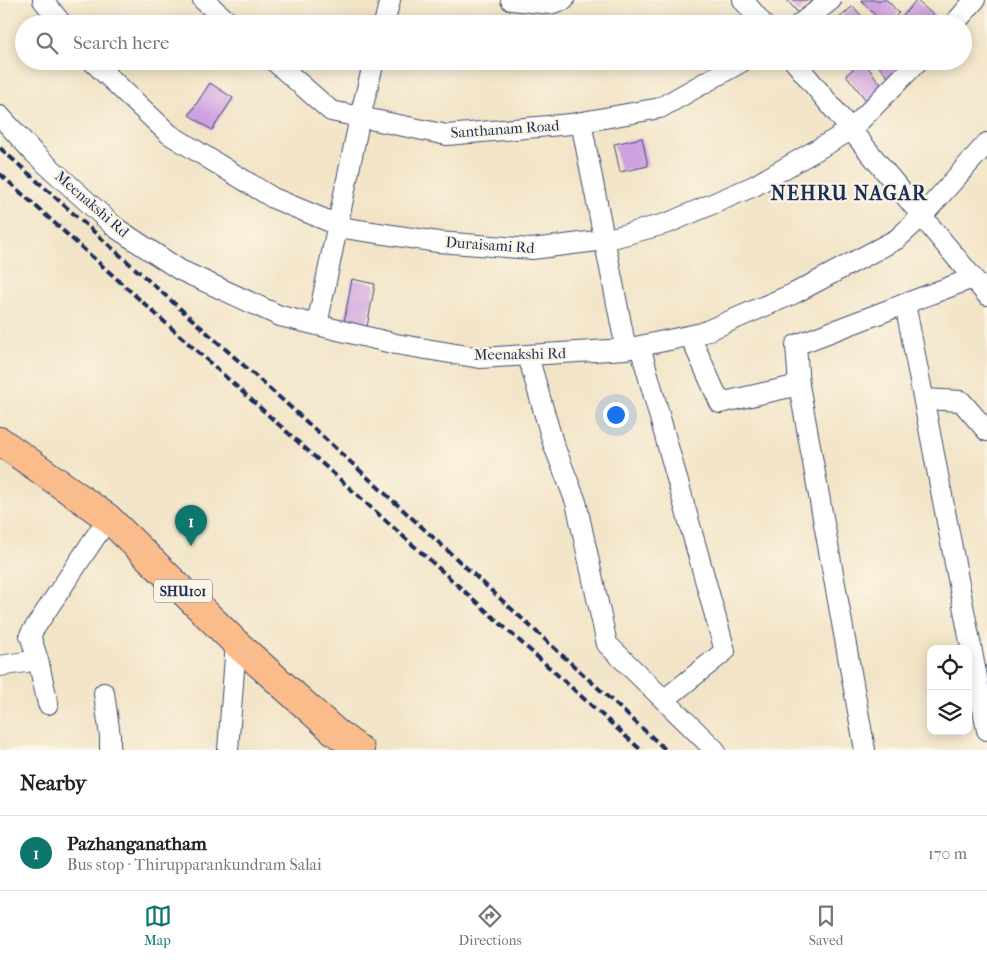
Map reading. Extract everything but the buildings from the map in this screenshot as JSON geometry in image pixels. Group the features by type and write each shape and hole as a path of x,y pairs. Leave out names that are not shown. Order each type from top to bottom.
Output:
{"main road":[{"name":"SHU101","path":"0,441 108,518 236,643 334,731 360,750"}],"street":[{"path":"43,0 55,15"},
{"path":"202,0 220,15"},
{"path":"386,15 390,0"},
{"path":"511,0 550,4 564,0"},
{"path":"743,0 756,15"},
{"path":"812,15 832,0"},
{"path":"962,15 975,0"},
{"name":"Duraisami Rd","path":"101,70 169,134 273,198 338,226 438,242 532,250 605,240 668,223 754,186 851,130 909,70"},
{"name":"Santhanam Road","path":"284,70 331,112 447,135 581,122 660,108 727,70"},
{"path":"317,325 360,117 372,70"},
{"path":"801,70 987,294"},
{"name":"Meenakshi Rd","path":"0,116 34,154 116,228 180,270 280,316 396,344 480,358 633,348 702,334 795,293 897,239 922,216 987,144"},
{"path":"581,122 605,240 633,348 725,651 664,700"},
{"path":"865,750 799,386 796,345 973,278"},
{"path":"906,304 987,730"},
{"path":"690,336 720,403 799,386"},
{"path":"528,356 553,443 576,502 607,644 715,750"},
{"path":"924,399 961,401 987,431"},
{"path":"48,704 30,635 108,518"},
{"path":"228,750 236,643"},
{"path":"0,666 38,660"},
{"path":"104,692 110,750"}],"railway":[{"path":"0,148 287,404 666,750"},
{"path":"0,174 641,750"}],"place":[{"name":"Pazhanganatham","path":"191,546"}],"district":[{"name":"NEHRU NAGAR","path":"849,193"}]}
